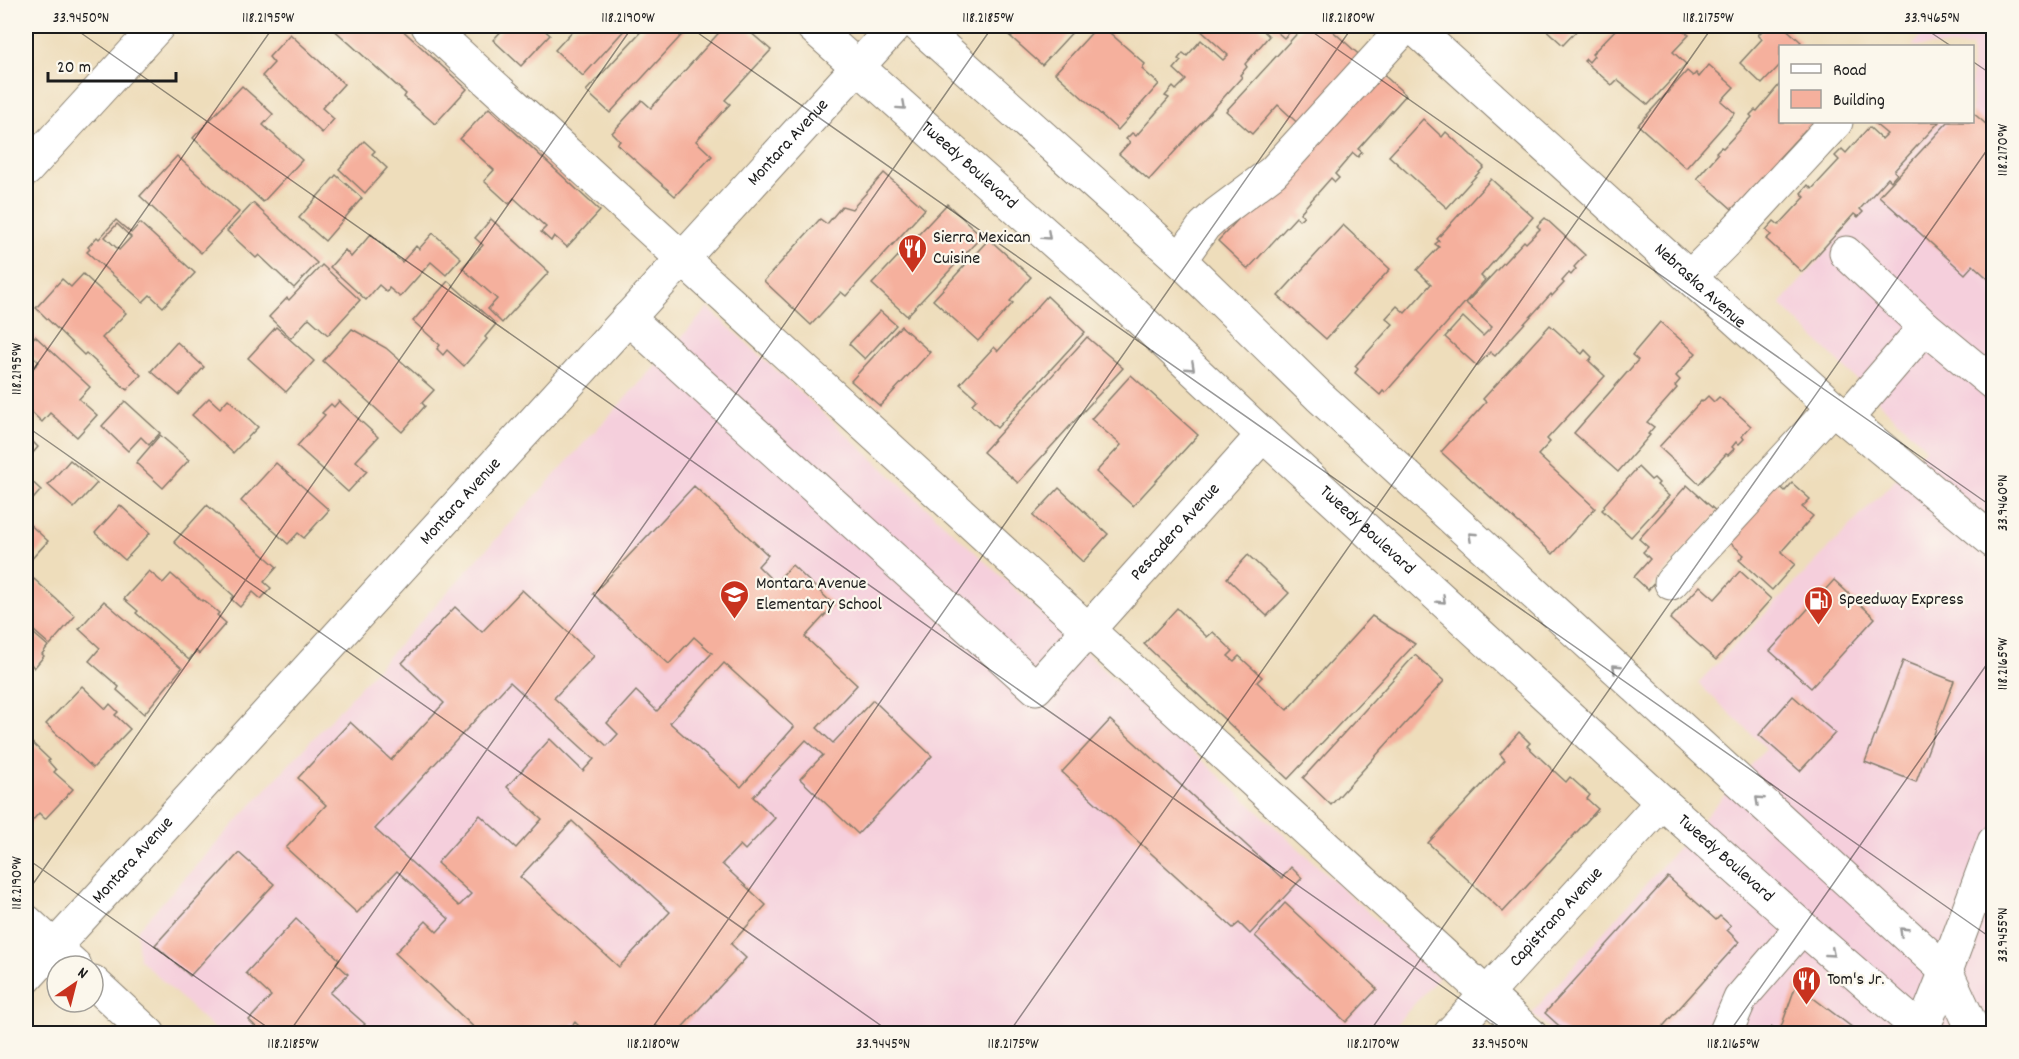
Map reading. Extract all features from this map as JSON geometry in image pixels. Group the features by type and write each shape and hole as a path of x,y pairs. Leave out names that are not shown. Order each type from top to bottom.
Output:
{"main road":[{"path":"26,170 158,26"},
{"path":"428,26 1530,1034"},
{"name":"Tweedy Boulevard","path":"812,26 1125,305 1662,802 1792,938 1922,1033"},
{"name":"Montara Avenue","path":"67,954 628,318 895,26"},
{"path":"919,26 1180,260 1319,396 1946,971 1976,1034"},
{"path":"1180,260 1204,226 1273,172 1406,26"},
{"name":"Nebraska Avenue","path":"1412,26 1839,413 1994,542"},
{"path":"1690,277 1835,123"},
{"path":"1846,253 1925,327 1994,384"},
{"name":"Pescadero Avenue","path":"628,318 1036,688 1263,435"},
{"path":"1671,583 1925,327"},
{"name":"Capistrano Avenue","path":"1450,1034 1662,802"},
{"path":"1922,1033 1994,842"},
{"path":"26,921 63,954"},
{"path":"1725,1034 1740,999 1792,938"},
{"path":"1749,1034 1792,938"},
{"name":"Montara Avenue","path":"26,978 45,967"},
{"path":"105,993 149,1034"}],"shaded area":[{"path":"1931,26 1993,26 1993,1033 1555,1034 1532,1013 1766,748 1698,683 1926,448 1780,304 1938,123 1974,123 1974,45 1913,45"},
{"name":"Montara Avenue Elementary School","path":"708,308 1439,977 1387,1034 220,1034 139,959 137,930"}],"building":[{"path":"330,26 398,26 467,89 435,124 404,97 406,94"},
{"path":"506,26 540,26 550,35 521,66 493,40"},
{"path":"577,26 628,26 583,76 555,50"},
{"path":"646,26 690,26 610,113 586,91"},
{"path":"725,26 743,26 771,50 725,100 730,104 696,141 712,156 675,196 617,144 620,141 612,133 642,100 651,108"},
{"path":"1003,26 1078,26 1042,65 1001,28"},
{"path":"1098,26 1102,26 1145,64 1142,69 1159,84 1118,130 1055,73"},
{"path":"1198,26 1258,26 1269,36 1245,64 1247,67 1240,75 1242,77 1149,180 1119,154 1130,142 1126,139 1132,133 1136,136 1169,98 1165,96 1173,87 1176,90 1186,80 1174,69 1181,61 1178,59 1183,53 1187,56 1201,40 1223,60 1228,55"},
{"path":"1270,26 1296,26 1284,38"},
{"path":"1304,26 1327,26 1365,60 1304,129 1278,105 1252,134 1226,111"},
{"path":"1542,26 1581,26 1563,45"},
{"path":"1619,26 1678,26 1689,35 1673,52 1686,64 1648,105 1617,80 1612,85 1584,61 1586,59 1589,62 1594,56 1592,54"},
{"path":"1767,26 1783,26 1801,42 1798,45 1779,45 1779,66 1762,84 1740,63 1762,39 1758,35"},
{"path":"290,34 344,84 322,108 334,119 322,133 262,76 274,63 269,57"},
{"path":"1709,65 1734,87 1721,101 1735,113 1686,168 1638,125 1687,71 1693,76 1696,73 1699,77"},
{"path":"1377,69 1406,95 1358,149 1362,152 1358,157 1353,153 1335,174 1339,178 1335,182 1331,178 1300,213 1304,216 1299,220 1296,217 1248,269 1218,241"},
{"path":"1779,85 1779,123 1813,123 1817,127 1810,134 1805,130 1778,159 1783,164 1776,173 1771,168 1745,196 1744,208 1738,203 1732,209 1697,178 1718,154 1716,152 1721,147 1723,148 1752,117 1750,115 1755,110 1757,111"},
{"path":"242,86 273,114 263,125 302,160 263,202 193,138"},
{"path":"489,108 600,211 567,247 554,236 551,241 541,232 546,227 514,198 509,204 484,181 494,170 460,139"},
{"path":"1974,114 1994,131 1994,284 1973,265 1965,274 1879,196 1947,123 1974,123"},
{"path":"1423,119 1442,137 1446,132 1484,167 1447,208 1389,156"},
{"path":"1938,123 1894,171 1897,174 1891,181 1888,178 1860,209 1863,212 1858,217 1854,214 1802,272 1766,239 1771,235 1766,230 1774,221 1779,225 1805,197 1801,193 1808,185 1812,189 1839,160 1835,156 1842,149 1846,153 1869,127 1882,139 1887,134 1875,124"},
{"path":"364,141 375,151 372,154 387,168 365,193 339,169"},
{"path":"177,156 239,212 201,253 140,196"},
{"path":"884,173 925,209 846,296 841,292 811,325 764,281 820,219 827,224 842,206 852,209"},
{"path":"336,175 362,198 325,241 299,218"},
{"path":"1491,179 1533,217 1481,276 1485,280 1385,393 1383,391 1380,395 1355,373 1358,369 1355,366 1393,324 1386,318 1397,306 1405,313 1431,284 1417,270 1439,247 1435,244 1439,241 1437,239"},
{"path":"253,203 317,263 294,288 259,255 256,258 227,231"},
{"path":"947,204 982,236 907,316 872,284"},
{"path":"1545,218 1585,255 1574,267 1576,269 1571,275 1569,273 1562,281 1564,283 1552,296 1551,294 1495,356 1490,352 1477,366 1445,337 1463,317 1483,336 1492,327 1466,303 1524,241 1526,243 1540,229 1537,226"},
{"path":"491,219 549,272 502,323 488,309 497,299 462,268 483,245 475,238"},
{"path":"116,220 131,233 140,223 195,273 163,307 150,295 143,302 87,252 90,249 88,247 97,237 99,239","holes":["117,224 131,237 119,250 105,237"]},
{"path":"1343,225 1390,269 1326,339 1278,296"},
{"path":"433,233 461,258 446,275 431,262 400,297 389,288 387,292 379,285 366,300 330,267 345,250 351,257 371,234 402,262 416,246 419,249"},
{"path":"989,239 1031,277 1010,301 1013,303 978,341 933,300"},
{"path":"322,265 360,300 328,335 309,318 291,338 269,317 287,298 289,300"},
{"path":"83,274 126,313 102,338 141,375 127,390 86,353 84,355 36,308 62,279 71,287"},
{"path":"448,281 496,324 485,337 487,339 464,366 447,350 443,355 437,349 440,345 413,321"},
{"path":"1047,296 1085,332 997,428 972,404 977,399 960,384 994,347 998,351"},
{"path":"880,311 896,325 865,359 849,344"},
{"path":"1660,322 1696,353 1676,376 1680,380 1675,386 1677,388 1647,422 1654,427 1648,434 1650,435 1618,472 1574,433 1638,360 1632,355"},
{"path":"1550,325 1582,354 1585,350 1592,357 1589,361 1605,376 1547,439 1550,442 1538,455 1595,508 1553,554 1441,452 1486,402 1483,399"},
{"path":"901,326 930,352 880,406 851,381"},
{"path":"276,327 314,361 286,392 248,358"},
{"path":"352,329 386,348 434,390 422,403 425,406 402,432 323,361"},
{"path":"35,336 90,387 79,399 97,415 77,437 50,413 42,422 26,407 26,376 39,362 26,350 26,347"},
{"path":"1087,337 1123,368 1018,483 983,452"},
{"path":"177,342 204,367 179,395 151,371"},
{"path":"1131,375 1198,435 1133,506 1096,472 1121,445 1091,419"},
{"path":"1708,396 1714,402 1719,397 1751,426 1742,436 1744,439 1739,444 1736,442 1732,447 1734,449 1728,455 1726,454 1699,484 1659,447"},
{"path":"209,398 220,408 228,399 258,427 233,453 192,415"},
{"path":"125,401 160,433 149,445 141,437 128,451 102,426"},
{"path":"339,401 378,437 356,461 367,471 348,492 297,446 325,415 322,413 331,404 334,407"},
{"path":"26,435 38,447 26,461"},
{"path":"160,435 189,460 163,488 136,463"},
{"path":"70,460 97,483 74,508 48,485"},
{"path":"276,463 329,510 304,538 298,533 288,544 241,501"},
{"path":"1638,467 1651,480 1654,478 1659,483 1657,485 1669,496 1631,537 1602,510"},
{"path":"26,476 41,490 26,507"},
{"path":"1774,481 1785,491 1792,483 1810,499 1802,507 1813,516 1781,552 1795,564 1772,590 1739,560 1744,555 1724,537"},
{"path":"1687,485 1718,513 1648,590 1634,577 1650,559 1643,552 1648,547 1639,539"},
{"path":"694,486 768,555 758,566 775,583 792,565 834,605 805,637 857,685 817,728 833,743 873,700 932,756 858,834 800,779 823,755 806,740 753,797 775,818 745,850 740,845 722,864 766,905 731,944 746,958 676,1034 666,1034 657,1026 650,1034 587,1034 575,1022 565,1034 481,1034 395,953 426,921 437,932 449,919 397,871 357,913 286,848 326,805 298,778 350,722 391,760 444,703 402,663 455,607 482,632 522,590 594,656 554,698 607,746 618,734 607,723 636,691 657,711 712,653 694,637 669,664 593,594","holes":["724,663 794,727 741,787 670,723","510,682 594,759 583,771 550,739 507,787 542,819 516,848 480,815 437,863 471,894 459,906 375,829","572,821 670,912 619,967 520,877"]},
{"path":"1059,488 1108,534 1083,562 1033,516"},
{"path":"120,505 150,533 125,560 95,533"},
{"path":"207,505 277,567 264,582 271,588 261,599 253,592 240,607 231,599 234,596 174,542"},
{"path":"26,521 48,541 26,565"},
{"path":"1248,555 1289,593 1267,616 1227,578"},
{"path":"149,571 163,583 171,574 219,613 217,615 226,623 199,654 196,651 189,660 136,613 138,611 124,599"},
{"path":"1740,571 1771,599 1716,660 1670,619 1700,586 1715,599"},
{"path":"34,579 75,616 50,645 26,624 26,589"},
{"path":"1834,580 1875,618 1811,688 1770,651"},
{"path":"104,601 182,668 144,714 117,690 119,687 89,661 100,648 79,629"},
{"path":"1177,608 1207,637 1213,632 1233,651 1228,656 1234,661 1239,656 1262,677 1257,682 1287,710 1372,616 1415,644 1288,779 1144,644"},
{"path":"26,627 48,646 42,654 44,656 34,668 31,664 26,670"},
{"path":"1415,655 1444,681 1331,805 1303,778"},
{"path":"1903,661 1954,681 1916,782 1865,762"},
{"path":"82,686 106,709 110,704 118,712 115,715 130,729 93,768 46,724"},
{"path":"1793,696 1835,733 1800,771 1759,735"},
{"path":"1110,720 1282,878 1291,867 1302,878 1250,934 1239,923 1233,928 1062,772"},
{"path":"1519,732 1530,743 1527,746 1566,782 1570,777 1590,795 1587,799 1598,809 1503,912 1428,843 1505,760 1500,754"},
{"path":"26,737 50,760 48,761 56,770 54,772 73,789 45,819 39,813 26,828"},
{"path":"239,853 274,884 190,976 155,945"},
{"path":"1668,877 1716,920 1720,916 1731,926 1727,930 1739,942 1656,1034 1568,1034 1545,1013"},
{"path":"1285,903 1377,989 1346,1022 1255,936"},
{"path":"296,919 339,959 336,963 348,974 330,993 365,1024 356,1034 263,1034 249,1020 271,996 246,973"},
{"name":"Tom's Jr.","path":"1796,985 1861,1034 1770,1034 1772,1027 1780,1030"}],"place":[{"name":"Sierra Mexican Cuisine","path":"912,274"},
{"name":"Montara Avenue Elementary School","path":"735,620"},
{"name":"Speedway Express","path":"1818,626"},
{"name":"Tom's Jr.","path":"1806,1006"}]}
